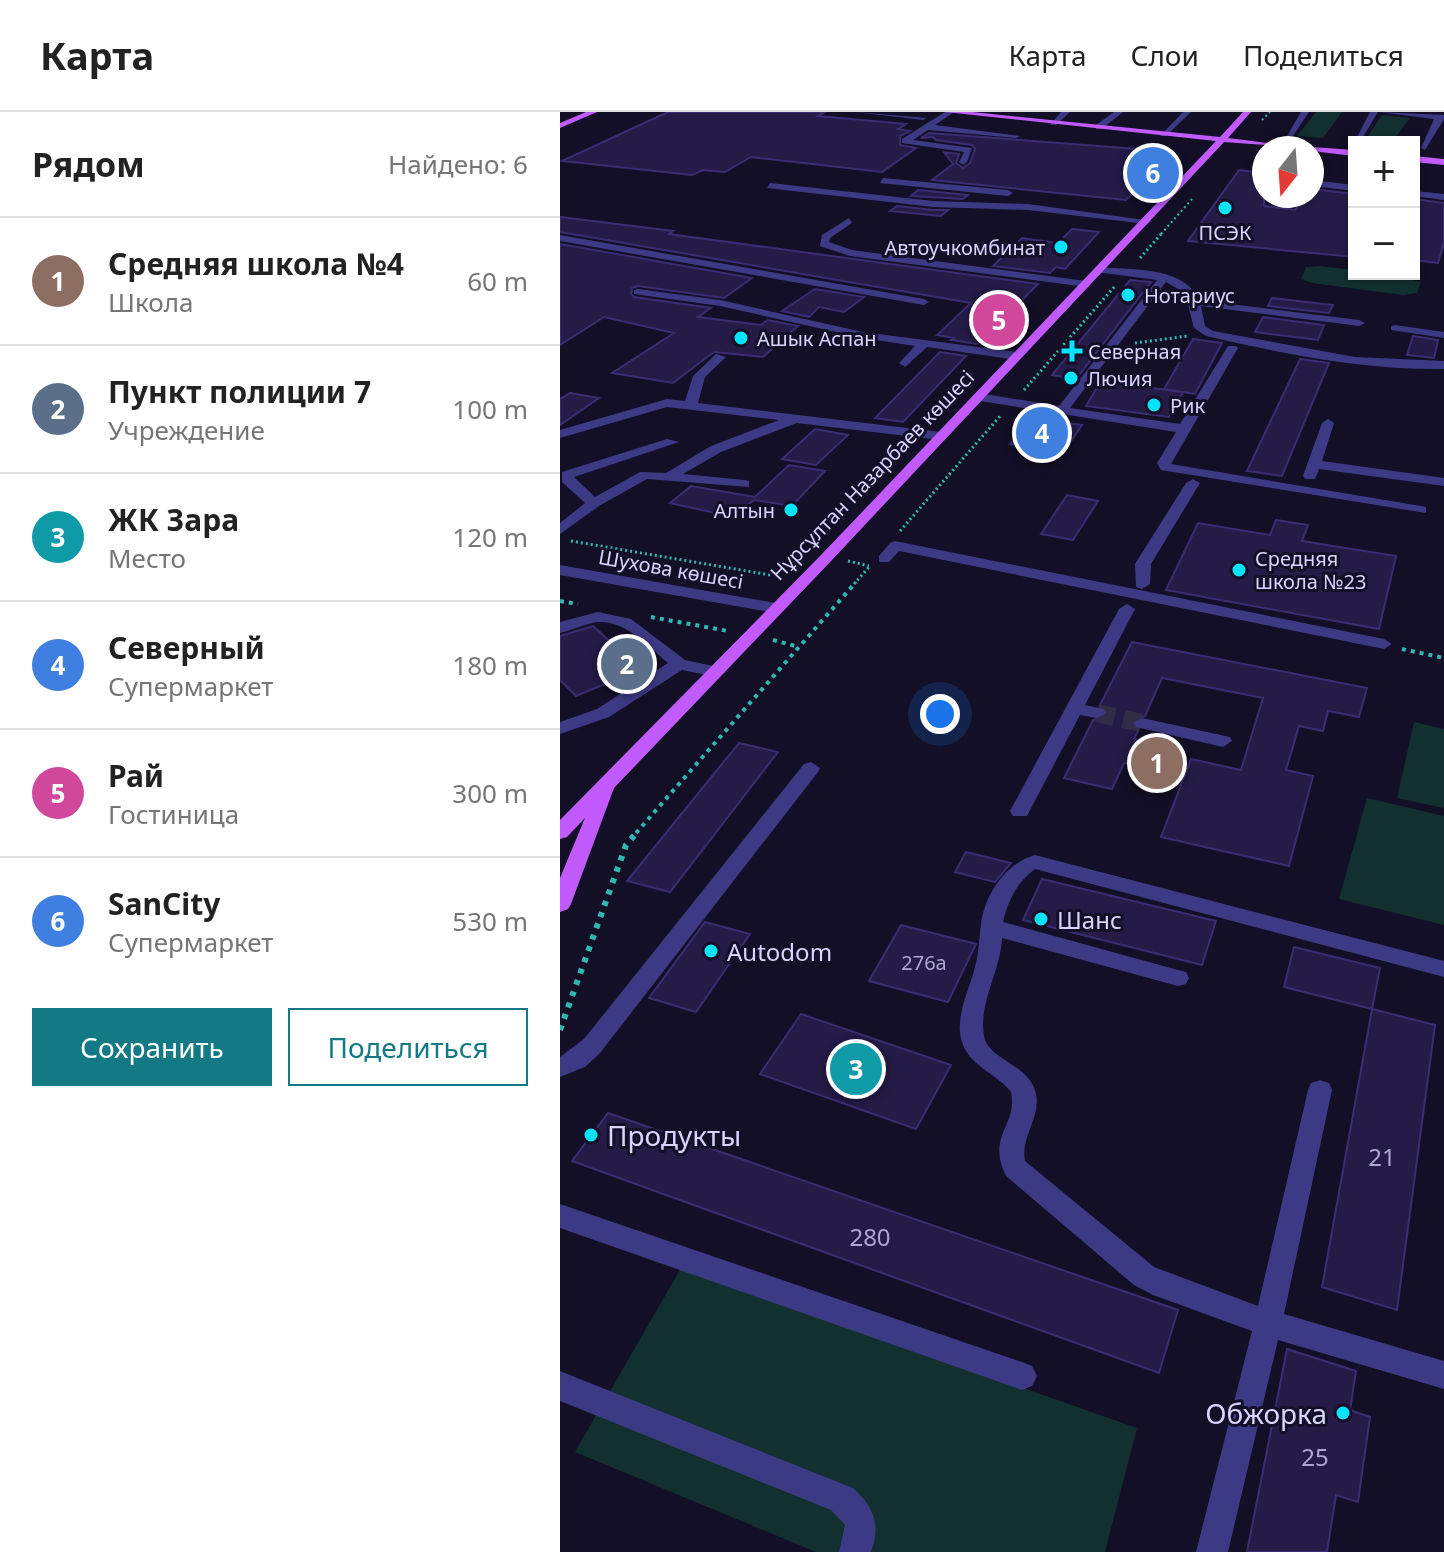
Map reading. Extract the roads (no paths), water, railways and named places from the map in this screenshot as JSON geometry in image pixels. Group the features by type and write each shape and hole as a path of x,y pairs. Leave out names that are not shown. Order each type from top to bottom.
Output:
{"main road":[{"path":"560,126 593,112"},
{"path":"950,112 1252,143"},
{"name":"Нұрсұлтан Назарбаев көшесі","path":"560,832 1100,270 1146,214 1160,208 1247,112"},
{"path":"1324,150 1348,152"},
{"path":"1420,160 1444,162"},
{"path":"560,904 611,779"}],"street":[{"path":"859,112 1016,136"},
{"path":"950,112 925,122 906,142 969,150 963,162"},
{"path":"1053,123 1066,112"},
{"path":"1099,127 1119,112"},
{"path":"1163,134 1187,112"},
{"path":"1290,134 1305,112"},
{"path":"1360,136 1374,112"},
{"path":"1383,112 1442,117 1425,148"},
{"path":"883,181 1038,196"},
{"path":"1324,184 1348,187"},
{"path":"770,186 933,204 1146,214"},
{"path":"1420,195 1444,197"},
{"path":"849,221 825,237 824,244 850,253 1086,284"},
{"path":"560,238 924,302"},
{"path":"1100,270 1164,278 1187,287 1200,328 1205,331 1299,352 1409,365 1444,365"},
{"path":"1062,410 1164,278"},
{"path":"638,292 720,303 863,335 1017,356"},
{"path":"1192,302 1359,323"},
{"path":"1395,328 1444,335"},
{"path":"905,363 924,343"},
{"path":"1232,348 1164,463 1166,467 1421,510"},
{"path":"691,404 699,376 720,357"},
{"path":"978,397 1184,429"},
{"path":"560,434 657,405 691,404 941,436"},
{"path":"670,476 716,449 797,418"},
{"path":"1305,491 1328,423"},
{"path":"594,503 567,479 567,475 672,442"},
{"path":"1314,464 1444,482"},
{"path":"560,530 594,503 642,476 744,484"},
{"path":"1142,584 1143,564 1193,483"},
{"path":"884,559 895,546 1384,644"},
{"name":"Шухова көшесі","path":"560,570 776,608"},
{"path":"1020,811 1127,609"},
{"path":"560,628 596,615 615,617 633,626 679,664 717,672"},
{"path":"560,728 593,719 679,664"},
{"path":"1074,708 1097,713"},
{"path":"1142,723 1223,741"},
{"path":"560,1067 577,1060 592,1046 811,768"},
{"path":"1444,969 1035,862 1023,864 1015,873 992,917 991,951 972,1037 980,1054 1018,1083 1025,1094 1023,1113 1009,1147 1009,1158 1015,1168 1144,1276 1163,1286 1268,1323 1444,1372"},
{"path":"991,927 1178,978"},
{"path":"1212,1552 1268,1323 1320,1090"},
{"path":"560,1216 1022,1376"},
{"path":"560,1386 842,1499 861,1521 863,1532 855,1552"}],"tunnel":[{"path":"1097,713 1142,723"}],"place":[{"name":"SanCity","path":"1153,173"},
{"name":"ПСЭК","path":"1225,208"},
{"name":"Автоучкомбинат","path":"1061,247"},
{"name":"Нотариус","path":"1128,295"},
{"name":"Рай","path":"999,320"},
{"name":"Ашык Аспан","path":"741,338"},
{"name":"Северная","path":"1072,351"},
{"name":"Лючия","path":"1071,378"},
{"name":"Рик","path":"1154,405"},
{"name":"Северный","path":"1042,433"},
{"name":"Алтын","path":"791,510"},
{"name":"Средняя школа №23","path":"1239,570"},
{"name":"Пункт полиции 7","path":"627,664"},
{"name":"Средняя школа №4","path":"1157,763"},
{"name":"Шанс","path":"1041,919"},
{"name":"Autodom","path":"711,951"},
{"name":"ЖК Зара","path":"856,1069"},
{"name":"Продукты","path":"591,1135"},
{"name":"Обжорка","path":"1343,1413"}]}
